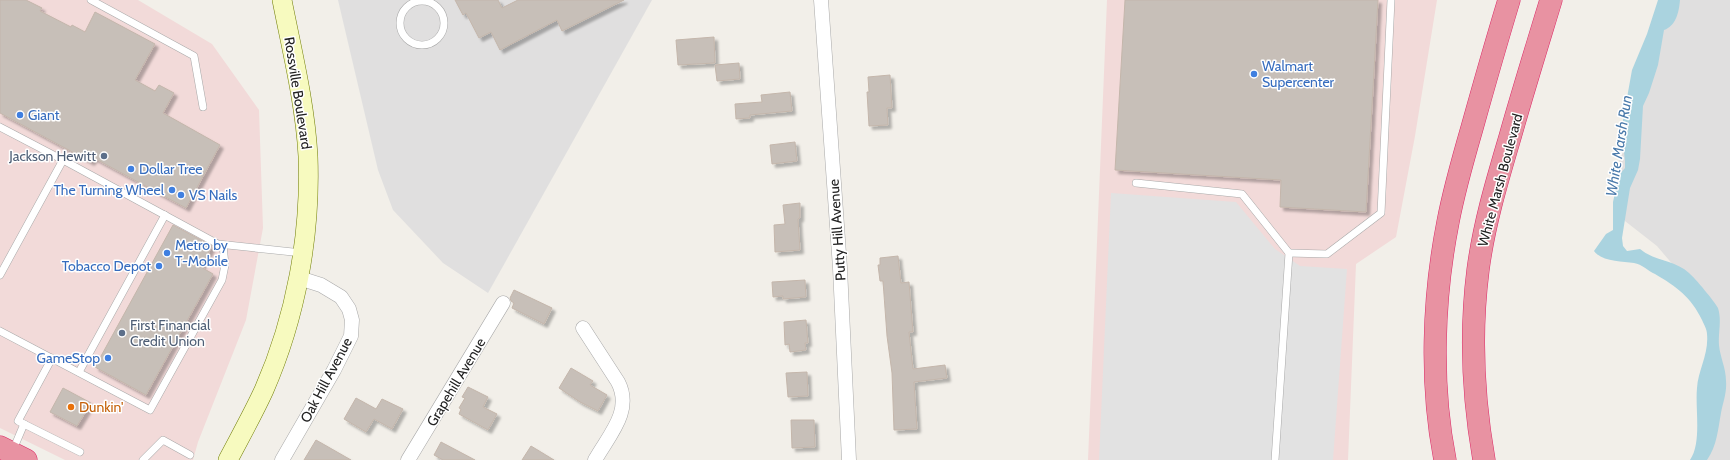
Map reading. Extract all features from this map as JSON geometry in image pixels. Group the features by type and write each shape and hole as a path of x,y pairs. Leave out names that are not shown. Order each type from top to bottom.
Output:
{"highway":[{"path":"1445,460 1439,409 1436,358 1438,296 1443,251 1456,186 1509,0"},
{"name":"White Marsh Boulevard","path":"1484,460 1478,422 1474,375 1476,298 1484,232 1497,180 1551,0"},
{"path":"1474,375 1490,460"}],"main road":[{"name":"Rossville Boulevard","path":"228,460 264,390 282,340 299,278 302,253 308,198 308,156 299,87 282,0"}],"street":[{"name":"Putty Hill Avenue","path":"821,0 840,268 849,460"},
{"name":"Oak Hill Avenue","path":"282,460 334,370 351,336 352,320 349,309 341,298 321,285 299,278"},
{"name":"Grapehill Avenue","path":"408,460 503,303"},
{"path":"583,328 618,382 622,390 624,400 621,415 595,460"}],"lane":[{"path":"91,0 194,56 203,107"},
{"path":"425,0 438,8 444,17 444,24 441,35 433,43 420,46 409,42 401,32 400,16 406,3 425,0"},
{"path":"1289,252 1327,254 1381,213 1391,0"},
{"path":"0,127 218,244 302,253"},
{"path":"0,275 63,160"},
{"path":"1136,183 1242,194 1289,252 1275,460"},
{"path":"79,372 165,215"},
{"path":"0,331 150,410 222,280 225,265 223,245"},
{"path":"52,358 18,421 80,452"},
{"path":"12,453 24,424"},
{"path":"144,460 164,440 190,455"}],"shaded area":[{"path":"0,0 138,0 212,44 259,110 263,228 246,320 198,442 193,460 65,460 0,428"},
{"path":"338,0 652,0 488,293 443,263 393,210 378,170"},
{"path":"1107,0 1437,0 1415,136 1396,237 1356,264 1348,460 1088,460"},
{"path":"1659,0 1730,0 1730,460 1705,460 1713,320 1680,273 1657,246 1625,221 1622,210 1619,162 1643,102"},
{"path":"1111,193 1236,202 1275,249 1300,266 1347,269 1333,460 1099,460"}],"water":[{"name":"White Marsh Run","path":"1658,0 1680,0 1679,9 1674,22 1664,30 1658,65 1643,106 1640,159 1638,170 1630,188 1622,238 1623,246 1627,251 1640,249 1652,256 1677,265 1683,269 1692,276 1718,308 1720,317 1719,345 1725,372 1726,390 1715,443 1707,460 1690,460 1696,445 1697,388 1707,341 1706,330 1698,312 1683,293 1677,288 1642,266 1634,263 1607,259 1598,255 1594,251 1606,234 1613,230 1613,202 1619,175 1625,168 1622,135 1623,120 1632,70 1647,34"}],"building":[{"path":"0,0 26,0 42,8 40,11 71,27 72,25 85,32 95,12 155,44 135,80 155,91 159,85 174,93 163,113 220,145 186,208 94,158 91,162 0,113"},
{"path":"455,0 498,0 502,8 518,0 624,0 562,31 557,20 500,50 491,32 479,38 466,13 463,15"},
{"path":"1125,0 1378,0 1366,212 1280,207 1281,180 1115,170"},
{"path":"714,37 715,63 678,65 676,40"},
{"path":"739,63 740,79 717,81 715,65"},
{"path":"890,75 892,108 887,108 888,125 869,126 867,92 869,92 868,77"},
{"path":"790,92 792,111 750,115 750,118 736,119 735,104 762,102 761,95"},
{"path":"795,142 797,161 772,164 770,145"},
{"path":"800,203 800,218 798,219 800,250 775,252 774,225 785,224 783,205"},
{"path":"173,225 212,246 201,267 213,274 146,395 95,367"},
{"path":"898,256 901,283 909,282 913,332 909,332 913,369 945,365 947,378 914,382 917,429 894,430 892,373 887,336 883,281 880,281 878,265 880,265 880,258"},
{"path":"805,280 806,297 783,299 783,296 773,297 772,282"},
{"path":"514,290 552,308 544,324 512,308 514,303 510,298"},
{"path":"806,320 808,343 805,343 806,350 790,352 789,344 785,345 784,322"},
{"path":"571,368 593,381 590,385 607,395 598,411 580,402 559,388"},
{"path":"807,372 808,396 788,397 786,373"},
{"path":"468,387 488,397 483,407 497,414 488,430 459,414 461,409 459,408 465,398 462,397"},
{"name":"Dunkin'","path":"63,388 91,403 77,426 50,412"},
{"path":"356,398 376,409 382,399 403,409 392,429 374,419 366,432 344,419"},
{"path":"791,420 814,420 815,447 792,448"},
{"path":"316,440 351,460 304,460"},
{"path":"441,442 475,460 443,460 434,455"},
{"path":"531,446 554,460 522,460"}],"place":[{"name":"Walmart Supercenter","path":"1254,74"},
{"name":"Giant","path":"20,115"},
{"name":"Jackson Hewitt","path":"104,156"},
{"name":"Dollar Tree","path":"131,169"},
{"name":"The Turning Wheel","path":"172,190"},
{"name":"VS Nails","path":"181,195"},
{"name":"Metro by T-Mobile","path":"167,253"},
{"name":"Tobacco Depot","path":"159,266"},
{"name":"First Financial Credit Union","path":"122,333"},
{"name":"GameStop","path":"108,358"},
{"name":"Dunkin'","path":"71,407"}]}
